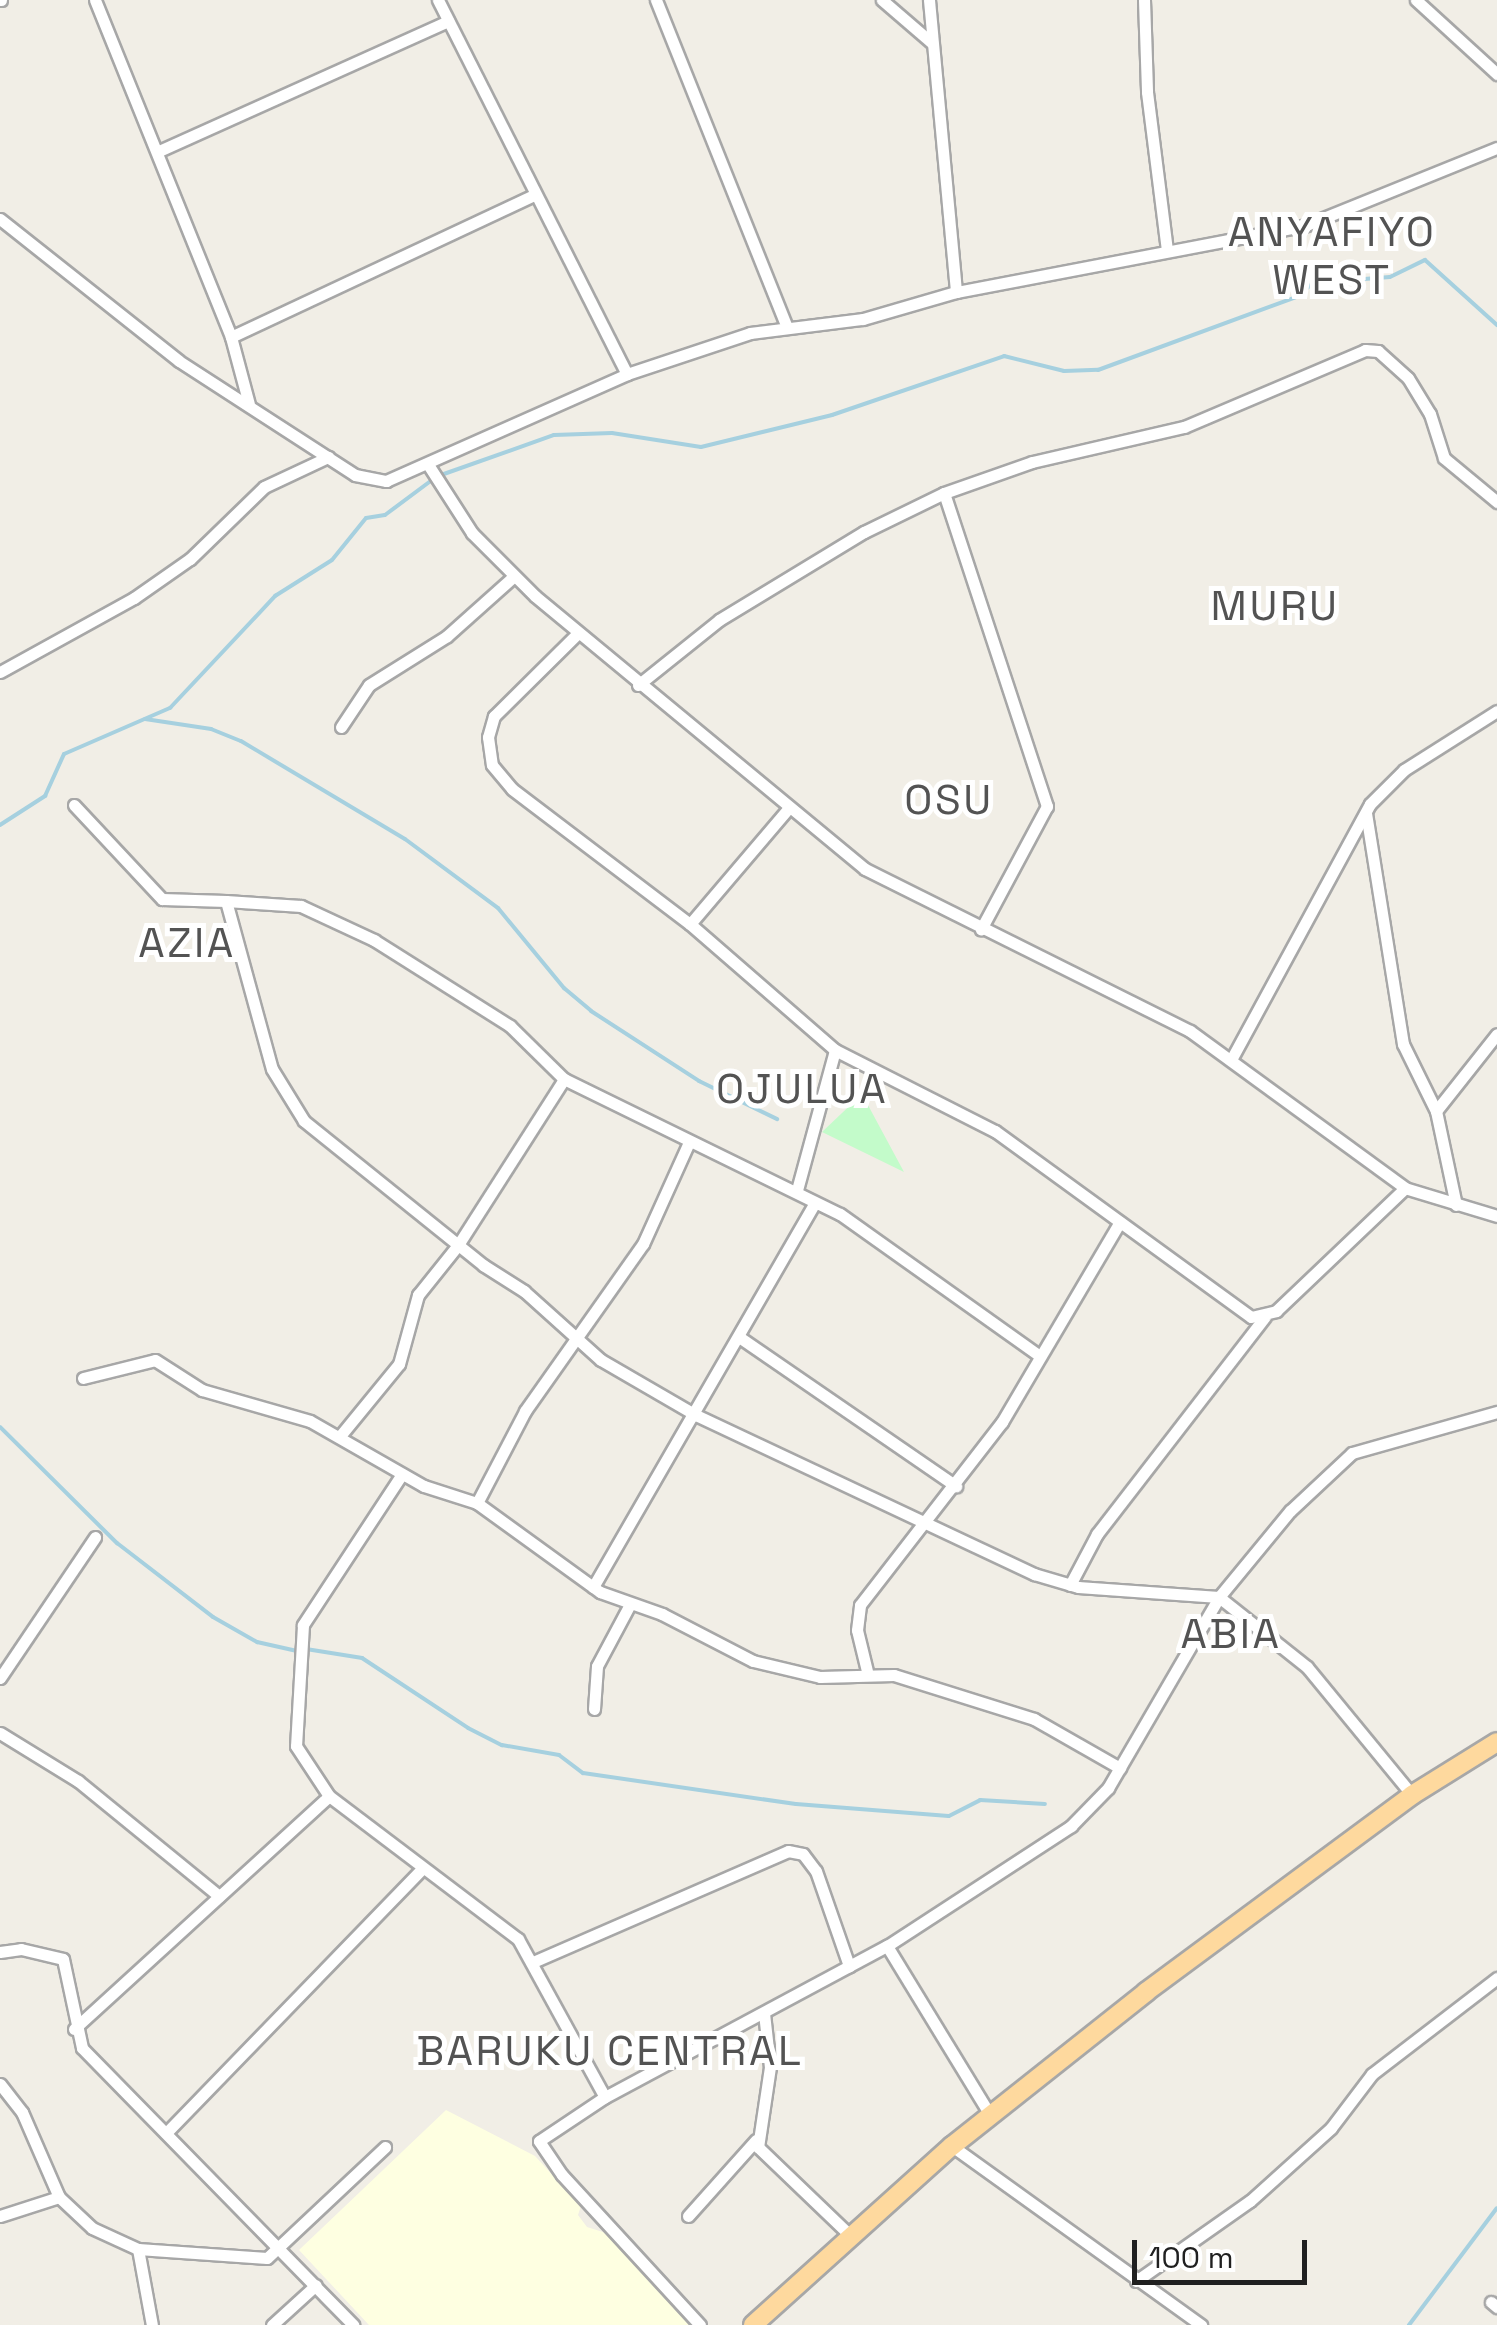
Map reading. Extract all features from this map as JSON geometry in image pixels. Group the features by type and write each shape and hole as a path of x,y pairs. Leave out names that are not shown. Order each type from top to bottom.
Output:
{"main road":[{"path":"753,2325 990,2115 1412,1795 1497,1742"}],"street":[{"path":"95,0 231,336 249,404"},
{"path":"438,0 532,196 627,374"},
{"path":"656,0 786,325"},
{"path":"882,0 932,43"},
{"path":"929,0 956,292"},
{"path":"1144,0 1146,92 1167,251"},
{"path":"1416,0 1497,74"},
{"path":"159,151 448,21"},
{"path":"0,218 178,362 366,480 405,477 627,374 786,325 863,319 956,292 1328,220 1497,148"},
{"path":"231,336 532,196"},
{"path":"638,686 719,620 864,532 944,492 1032,462 1184,427 1365,350 1378,351 1408,378 1430,414 1444,458 1497,502"},
{"path":"0,672 134,598 190,559 264,487 328,457"},
{"path":"429,466 472,533 514,576 786,810 865,870 980,929 1104,985 1232,1058 1405,1188 1497,1216"},
{"path":"944,492 1047,806 980,929"},
{"path":"341,727 369,685 447,636 514,576"},
{"path":"578,634 494,716 488,737 492,765 512,789 690,924 835,1050 995,1130 1244,1312 1264,1317"},
{"path":"1232,1058 1366,812 1386,783 1497,711"},
{"path":"74,805 162,899 302,906 331,916 510,1026 564,1080 688,1142 797,1190 866,1230 1040,1356"},
{"path":"690,924 786,810"},
{"path":"1366,812 1403,1044 1436,1111 1456,1205"},
{"path":"226,901 281,1088 322,1136 458,1245 524,1290 574,1340 696,1415 923,1527 1070,1585 1219,1597 1307,1668 1412,1795"},
{"path":"1436,1111 1497,1034"},
{"path":"797,1190 835,1050"},
{"path":"340,1436 398,1364 418,1295 458,1245 564,1080"},
{"path":"478,1503 526,1411 642,1244 688,1142"},
{"path":"1070,1585 1097,1534 1264,1317 1405,1188"},
{"path":"593,1587 742,1339 816,1202"},
{"path":"867,1672 856,1630 860,1605 956,1486 1120,1222"},
{"path":"742,1339 956,1486"},
{"path":"83,1378 155,1360 202,1390 340,1436 402,1474 478,1503 593,1587 629,1606 662,1614 753,1661 820,1677 867,1672 1012,1711 1120,1768"},
{"path":"700,2325 562,2176 539,2141 606,2097 887,1946 1072,1826 1120,1768 1219,1597 1290,1511 1352,1454 1497,1412"},
{"path":"402,1474 299,1640 296,1746 330,1796 421,1870 508,1930 533,1962 606,2097"},
{"path":"0,1678 96,1537"},
{"path":"594,1709 594,1674 629,1606"},
{"path":"0,1733 88,1788 219,1896"},
{"path":"74,2028 330,1796"},
{"path":"533,1962 788,1851 803,1854 816,1871 850,1966"},
{"path":"166,2133 421,1870"},
{"path":"887,1946 990,2115"},
{"path":"0,1952 22,1949 63,1959 74,2028 94,2062 354,2325"},
{"path":"1136,2282 1250,2201 1331,2128 1372,2074 1497,1978"},
{"path":"688,2216 756,2140 770,2068 764,2013"},
{"path":"0,2084 22,2112 59,2197 92,2228 138,2249 256,2260 282,2250 385,2148"},
{"path":"756,2140 852,2236"},
{"path":"952,2146 1136,2282 1201,2325"},
{"path":"0,2216 59,2197"},
{"path":"138,2249 152,2325"},
{"path":"272,2325 316,2286"}],"shaded area":[{"path":"446,2110 535,2156 581,2206 578,2215 587,2227 606,2233 689,2325 369,2325 299,2250"}],"green space":[{"path":"862,1094 904,1172 822,1132"}],"waterway":[{"path":"441,475 554,435 612,433 701,447 832,415 1004,356 1064,371 1098,370 1296,297 1313,283 1390,277 1425,260 1497,325"},
{"path":"0,825 45,796 64,754 170,708 275,596 332,560 366,518 385,515 432,480"},
{"path":"145,719 211,729 241,741 405,839 498,908 564,988 591,1011 699,1081 777,1119"},
{"path":"0,1427 117,1543 213,1617 257,1642 297,1651"},
{"path":"306,1649 362,1658 468,1728 502,1745 559,1755 583,1773 796,1804 949,1816 980,1800 1045,1804"},
{"path":"1409,2325 1497,2208"}],"district":[{"name":"ANYAFIYO WEST","path":"1332,256"},
{"name":"MURU","path":"1275,606"},
{"name":"OSU","path":"949,800"},
{"name":"AZIA","path":"187,943"},
{"name":"OJULUA","path":"802,1089"},
{"name":"ABIA","path":"1231,1634"},
{"name":"BARUKU CENTRAL","path":"610,2051"}]}
